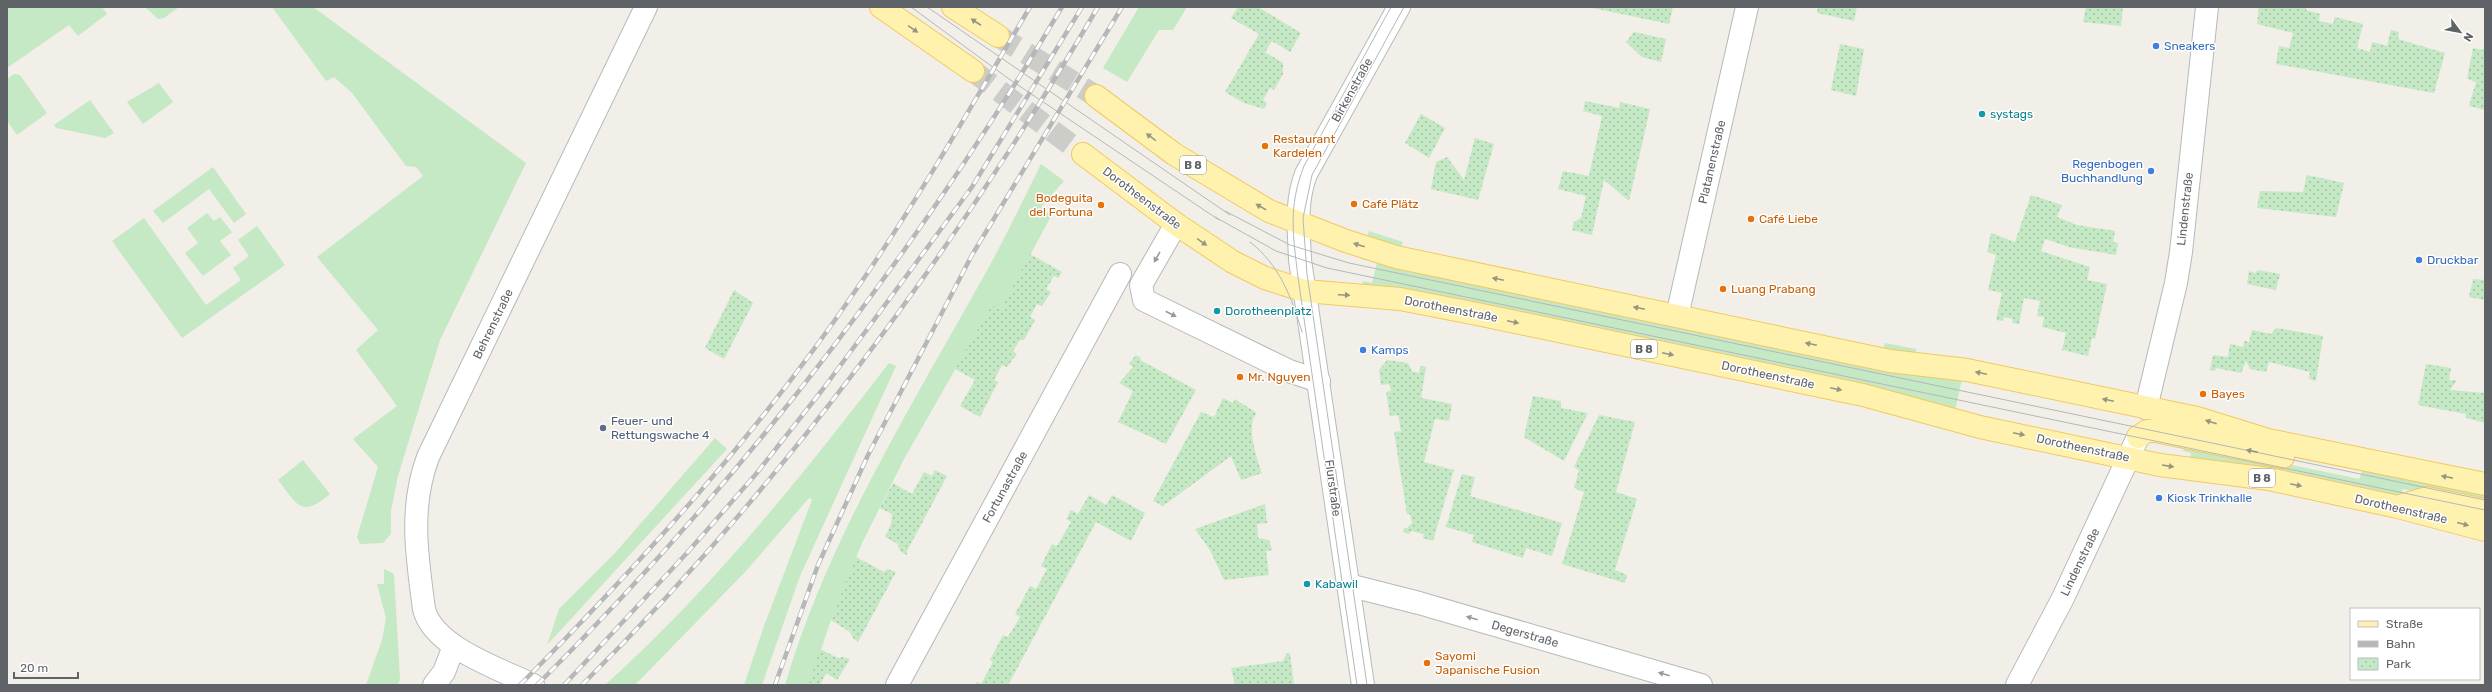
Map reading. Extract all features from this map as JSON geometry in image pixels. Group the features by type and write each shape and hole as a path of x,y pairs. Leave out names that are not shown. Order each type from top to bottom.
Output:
{"main road":[{"path":"882,7 973,72"},
{"path":"953,7 998,36"},
{"name":"B 8","path":"1096,96 1185,161 1269,211 1297,223 1396,257 1890,361 1967,370 2197,418 2268,440 2485,484"},
{"name":"Dorotheenstraße","path":"1082,154 1176,224 1239,266 1265,278 1305,291 1400,299 1477,314 1863,395 1980,427 2130,458 2212,473 2269,479 2398,506 2485,530"},
{"path":"2138,437 2146,431 2154,431 2322,466 2343,456"},
{"path":"2398,506 2427,498 2485,510"}],"street":[{"name":"Behrenstraße","path":"532,685 454,646 434,628 424,609 415,528 423,471 646,7"},
{"name":"Birkenstraße","path":"1305,291 1297,223 1301,191 1306,174 1399,7"},
{"name":"Platanenstraße","path":"1677,316 1747,7"},
{"name":"Lindenstraße","path":"2146,408 2176,282 2181,252 2207,7"},
{"path":"1176,224 1141,285 1144,300 1172,315 1289,370 1319,380"},
{"name":"Fortunastraße","path":"897,685 1117,281 1124,294 1142,291"},
{"name":"Flurstraße","path":"1305,291 1363,685"},
{"name":"Lindenstraße","path":"2017,685 2063,598 2130,458 2138,437"},
{"name":"Degerstraße","path":"1348,585 1419,603 1701,685"},
{"path":"434,685 444,672 454,646"}],"green space":[{"path":"7,7 102,7 107,14 78,36 69,25 7,68"},
{"path":"145,7 179,7 164,18 158,19"},
{"path":"272,7 313,7 526,163 440,340 398,476 391,511 391,534 383,543 360,544 357,537 378,467 353,439 397,406 356,350 378,330 317,257 423,176 416,167 406,166 352,93 334,77 326,81"},
{"path":"1139,7 1187,7 1173,30 1159,30 1127,82 1103,68"},
{"path":"1238,7 1258,7 1301,33 1290,52 1272,41 1265,52 1283,63 1283,74 1274,90 1270,88 1263,100 1267,103 1264,109 1244,103 1225,92 1259,34 1231,18"},
{"path":"1588,7 1673,7 1669,24"},
{"path":"1818,7 1857,7 1854,21 1817,13"},
{"path":"2086,7 2123,7 2121,26 2083,22"},
{"path":"2259,7 2306,7 2306,10 2320,14 2319,21 2333,24 2335,17 2363,24 2357,48 2370,52 2372,42 2387,46 2391,30 2399,32 2398,39 2445,53 2434,93 2276,64 2279,46 2289,48 2293,33 2257,24"},
{"path":"1634,32 1666,39 1661,62 1642,57 1626,42"},
{"path":"1840,44 1864,49 1856,96 1831,90"},
{"path":"2484,45 2485,110 2469,106 2476,82 2467,79 2473,48 2483,50"},
{"path":"14,74 20,75 47,113 17,135 7,121 7,79"},
{"path":"159,83 173,102 143,124 127,102"},
{"path":"90,100 114,133 105,138 56,128 54,125"},
{"path":"1585,101 1619,108 1620,102 1650,109 1629,201 1604,180 1592,235 1572,230 1574,222 1581,218 1586,196 1558,189 1563,171 1589,176 1602,116 1583,111"},
{"path":"1421,114 1445,128 1429,158 1405,143"},
{"path":"1475,138 1494,144 1478,200 1431,189 1436,162 1447,157 1464,180"},
{"path":"1041,164 1064,181 1041,207 1051,216 1001,310 992,305 904,459 862,543 831,620 809,685 785,685 802,633 822,582 869,483 993,259"},
{"path":"213,167 246,214 234,223 209,189 163,223 153,211"},
{"path":"2307,175 2344,183 2336,217 2257,208 2260,191 2303,192"},
{"path":"2031,195 2062,205 2057,217 2077,225 2115,231 2113,242 2118,243 2116,255 2069,247 2045,239 2041,251 2090,267 2087,280 2107,284 2095,339 2092,338 2088,356 2062,350 2066,333 2042,327 2044,317 2037,316 2040,301 2024,298 2019,324 2012,323 2013,319 2004,317 2003,321 1996,320 2002,293 1988,290 1996,255 1987,252 1991,233 2015,242"},
{"path":"207,213 214,221 220,217 232,232 220,241 231,255 203,276 185,253 198,243 187,228"},
{"path":"144,218 206,305 241,280 233,268 249,256 238,240 257,226 285,265 182,338 112,241"},
{"path":"1369,231 1403,242 1401,247 1367,237"},
{"path":"1030,254 1062,272 1058,278 1054,276 1046,289 1051,292 1042,306 1037,304 1030,317 1035,320 1024,340 1020,340 1013,351 1017,354 1007,367 1002,365 994,380 998,382 980,417 960,406 975,380 955,369 992,305 1001,310"},
{"path":"1360,256 1962,379 1955,411 1363,285 1363,281 1372,283 1377,263 1361,259"},
{"path":"2257,270 2280,274 2276,290 2247,284 2249,271 2256,273"},
{"path":"2473,279 2485,280 2485,300 2469,297"},
{"path":"734,290 753,303 724,359 705,348"},
{"path":"2276,328 2323,336 2316,381 2309,379 2310,372 2269,362 2266,372 2250,369 2246,361 2241,373 2216,368 2215,371 2210,370 2213,355 2228,357 2230,344 2243,347 2244,341 2249,342 2252,330 2271,334"},
{"path":"1885,343 1916,349 1916,353 1909,355 1883,349"},
{"path":"1136,355 1141,358 1140,360 1196,390 1166,444 1118,422 1133,391 1119,383 1133,367 1129,364"},
{"path":"1387,360 1408,363 1412,371 1419,373 1420,366 1426,367 1421,398 1452,404 1449,421 1435,419 1424,462 1454,470 1433,541 1423,538 1424,534 1411,531 1409,534 1403,532 1404,528 1407,528 1412,523 1410,514 1407,514 1394,432 1401,431 1398,415 1390,416 1386,392 1391,391 1389,384 1381,385 1379,370"},
{"path":"889,363 896,366 800,576 762,685 744,685 764,626 812,500 809,498 747,570 635,685 605,685 682,610 719,571 789,489"},
{"path":"2426,364 2451,368 2449,380 2457,380 2450,390 2485,393 2485,423 2466,418 2466,414 2418,405"},
{"path":"1533,396 1561,401 1561,408 1588,413 1564,461 1524,437"},
{"path":"1223,398 1233,403 1235,399 1257,413 1252,425 1252,434 1255,451 1262,473 1241,480 1231,456 1163,506 1153,501 1201,412 1214,417"},
{"path":"1599,415 1635,422 1616,492 1637,499 1615,570 1627,575 1625,583 1562,564 1584,492 1574,488 1579,470 1574,467"},
{"path":"715,438 727,449 547,645 559,609 615,553"},
{"path":"2186,443 2359,479 2363,470 2485,494 2485,506 2403,489 2401,497 2190,460 2191,453 2183,451"},
{"path":"303,460 330,494 320,502 306,507 295,502 278,480"},
{"path":"935,470 947,476 907,551 907,555 900,551 898,544 885,537 891,524 892,514 880,508 893,483 912,494 924,472 932,476"},
{"path":"1462,474 1475,477 1470,496 1562,523 1552,556 1526,548 1523,558 1472,542 1474,535 1446,527"},
{"path":"1089,495 1106,505 1112,495 1145,513 1131,541 1096,522 1008,685 975,685 977,682 981,684 993,662 990,660 1003,635 1008,637 1020,617 1015,614 1030,586 1036,589 1047,569 1041,566 1052,544 1057,546 1071,522 1066,519 1071,510 1078,514"},
{"path":"1265,504 1267,523 1257,524 1258,538 1269,540 1272,550 1266,551 1269,575 1224,580 1210,550 1195,529"},
{"path":"856,557 884,572 887,569 896,572 858,642 853,638 850,632 831,620"},
{"path":"384,569 394,574 400,679 398,685 366,685 382,640 386,618 377,584 384,584"},
{"path":"820,649 838,658 843,657 850,659 837,680 826,673 820,685 809,685"},
{"path":"1287,653 1290,653 1294,685 1235,685 1231,668 1283,661"}],"tunnel":[{"path":"998,36 1096,96"},
{"path":"973,71 1083,154"}],"tram line":[{"path":"911,7 1009,79 1219,220"},
{"path":"927,7 1230,215"},
{"path":"1357,685 1298,277 1293,221 1296,195 1304,166 1391,7"},
{"path":"1367,685 1307,274 1303,218 1312,175 1404,7"},
{"path":"1225,211 1290,245 1349,263 2485,500"},
{"path":"1215,217 1276,251 1327,268 2485,510"},
{"path":"1250,242 1277,271 1289,294 1302,332"}],"railway":[{"path":"520,685 656,542 742,442 783,390 860,284 905,216 1030,7"},
{"path":"537,685 612,608 684,528 754,447 821,362 885,276 947,188 1006,98 1062,7"},
{"path":"564,685 686,554 756,474 823,389 972,187 1082,7"},
{"path":"582,685 656,608 727,529 796,447 861,362 924,276 985,188 1043,98 1098,7"},
{"path":"775,685 818,565 868,455 972,255 1122,7"}],"place":[{"name":"Sneakers","path":"2156,46"},
{"name":"systags","path":"1982,114"},
{"name":"Restaurant Kardelen","path":"1265,146"},
{"name":"Regenbogen Buchhandlung","path":"2151,171"},
{"name":"Café Plätz","path":"1354,204"},
{"name":"Bodeguita del Fortuna","path":"1101,205"},
{"name":"Café Liebe","path":"1751,219"},
{"name":"Druckbar","path":"2419,260"},
{"name":"Luang Prabang","path":"1723,289"},
{"name":"Dorotheenplatz","path":"1217,311"},
{"name":"Kamps","path":"1363,350"},
{"name":"Mr. Nguyen","path":"1240,377"},
{"name":"Bayes","path":"2203,394"},
{"name":"Feuer- und Rettungswache 4","path":"603,428"},
{"name":"Kiosk Trinkhalle","path":"2159,498"},
{"name":"Kabawil","path":"1307,584"},
{"name":"Sayomi Japanische Fusion","path":"1427,663"}]}
